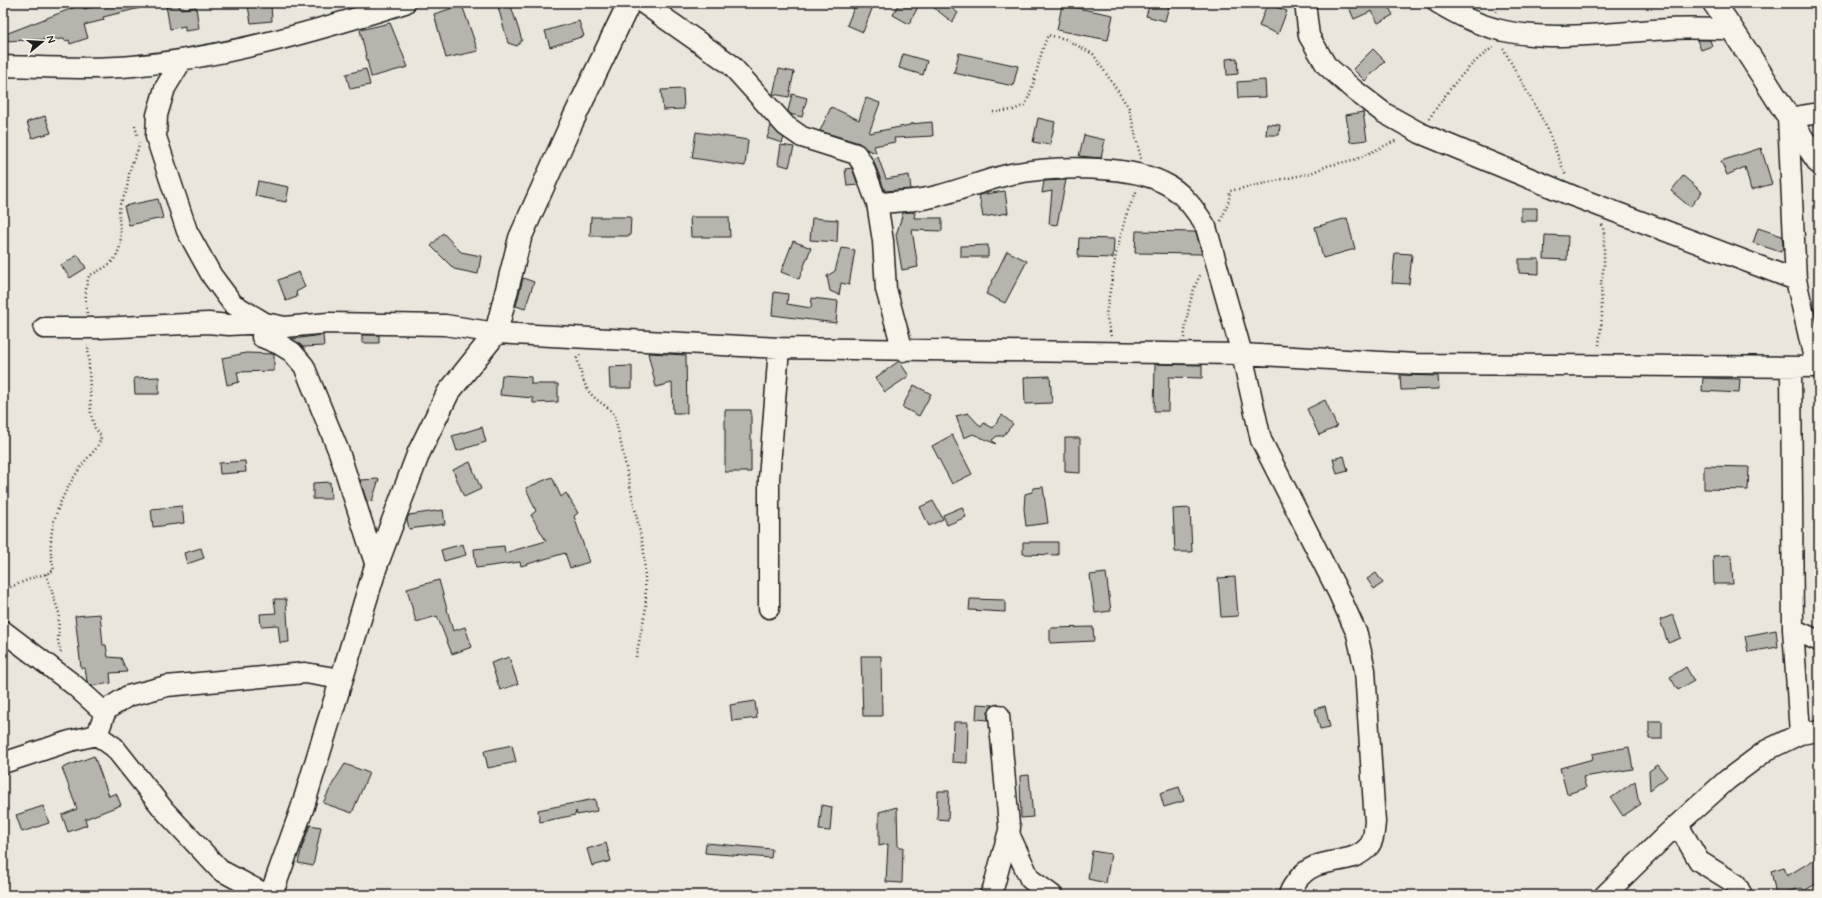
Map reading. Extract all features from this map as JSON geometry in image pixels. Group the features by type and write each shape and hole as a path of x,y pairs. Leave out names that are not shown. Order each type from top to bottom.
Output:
{"main road":[{"path":"271,895 302,809 376,566 419,452 448,393 496,333 520,238 628,3"},
{"path":"1714,3 1788,118 1819,163"}],"street":[{"path":"3,66 132,66 182,60 253,46 350,20 405,3"},
{"path":"643,3 730,64 786,126 802,137 856,154 862,163 876,202 883,241 886,290 903,351"},
{"path":"1305,3 1309,36 1326,65 1354,90 1384,112 1420,133 1573,196 1796,280"},
{"path":"1438,3 1453,12 1496,29 1533,35 1590,35 1671,29 1732,29"},
{"path":"182,60 165,88 157,114 156,137 187,231 212,276 233,304 265,323"},
{"path":"44,328 98,328 208,323 229,325 265,323 285,327 328,323 445,325 496,333 600,337 779,348 903,351 1242,354 1415,364 1818,367 1796,280 1788,118 1819,113"},
{"path":"876,202 922,199 1006,176 1032,171 1092,168 1144,174 1164,182 1180,193 1196,210 1206,227 1242,354 1261,440 1338,592 1357,634 1365,670 1375,822 1373,835 1369,846 1360,853 1349,858 1314,865 1302,874 1289,895"},
{"path":"265,323 262,337 279,344 292,352 304,366 339,452 376,566"},
{"path":"769,608 769,479 779,348"},
{"path":"1604,895 1727,780 1767,750 1810,732 1793,629 1791,366"},
{"path":"1793,629 1819,641"},
{"path":"3,631 74,685 105,713"},
{"path":"97,735 105,713 109,708 128,696 168,686 305,673 341,679"},
{"path":"999,715 1010,836 1030,879 1052,895"},
{"path":"3,764 70,741 97,735 114,747 164,810 220,870 267,895"},
{"path":"1678,825 1699,861 1736,884 1742,895"},
{"path":"990,895 1010,827"}],"path":[{"path":"1220,224 1226,212 1230,191 1311,173 1327,166 1357,159 1398,139 1420,133 1460,77 1476,60 1500,42"},
{"path":"1200,353 1183,345 1197,281 1213,252"},
{"path":"600,337 577,358 582,375 590,393 610,409 616,416 627,476 640,523 644,551 646,608 636,657"},
{"path":"3,590 54,570 50,556 51,533 62,495"},
{"path":"46,574 59,613 58,641"}],"building":[{"path":"110,3 144,3 144,7 103,17 104,20 84,25 88,38 70,44 69,40 65,41 64,39 3,41 3,35 83,4 84,9"},
{"path":"179,3 180,9 196,7 199,29 185,31 185,26 170,29 166,5"},
{"path":"497,3 510,3 522,40 517,46 508,43"},
{"path":"856,3 872,9 863,32 847,25"},
{"path":"899,3 920,3 909,24 893,15"},
{"path":"928,3 945,3 958,13 952,22"},
{"path":"1150,3 1160,3 1169,6 1165,21 1146,16"},
{"path":"1347,3 1388,3 1387,4 1393,15 1378,23 1372,11 1354,19"},
{"path":"271,4 272,21 251,23 248,6"},
{"path":"1267,4 1287,11 1278,34 1259,26"},
{"path":"462,5 478,51 446,58 434,14"},
{"path":"1062,5 1113,15 1108,40 1057,30"},
{"path":"579,21 584,36 550,47 545,31"},
{"path":"390,23 408,67 371,77 360,30"},
{"path":"1697,40 1710,40 1712,46 1701,50"},
{"path":"1373,49 1385,61 1365,81 1353,69"},
{"path":"959,53 1018,66 1013,86 954,73"},
{"path":"903,54 927,61 923,75 899,68"},
{"path":"1237,58 1238,74 1227,75 1226,59"},
{"path":"366,69 370,85 350,89 346,74"},
{"path":"779,69 794,72 789,97 773,94"},
{"path":"1265,80 1266,97 1238,98 1237,82"},
{"path":"683,89 684,109 663,110 661,90"},
{"path":"792,94 807,98 802,117 790,114 788,111"},
{"path":"866,98 880,103 869,133 910,124 932,122 933,136 894,138 895,142 874,146 876,153 866,149 859,143 820,131 831,107 859,120"},
{"path":"1363,112 1367,140 1350,142 1346,115"},
{"path":"45,116 51,133 32,138 27,122"},
{"path":"1038,118 1055,122 1050,145 1033,142"},
{"path":"1267,124 1280,125 1279,135 1266,135"},
{"path":"771,126 784,138 782,143 767,138"},
{"path":"696,132 748,140 745,166 692,158"},
{"path":"1084,135 1105,140 1101,158 1079,156"},
{"path":"781,145 794,147 789,167 778,164"},
{"path":"1761,148 1772,184 1751,190 1745,167 1727,175 1721,161"},
{"path":"878,157 886,179 909,175 911,189 885,191 873,159"},
{"path":"852,168 858,185 847,186 845,169"},
{"path":"1683,176 1702,192 1690,207 1671,191"},
{"path":"1066,180 1057,225 1049,224 1052,191 1042,193 1044,181"},
{"path":"258,181 289,187 286,202 255,196"},
{"path":"1005,191 1008,213 983,217 979,195"},
{"path":"158,199 163,218 129,225 124,206"},
{"path":"1521,208 1537,208 1537,221 1521,221"},
{"path":"903,213 915,213 914,218 942,218 942,231 912,230 918,267 902,270 896,235"},
{"path":"591,217 631,217 630,236 590,236"},
{"path":"690,217 729,217 730,237 691,237"},
{"path":"812,218 838,220 837,242 810,240"},
{"path":"1347,218 1355,249 1323,258 1315,227"},
{"path":"1758,228 1782,236 1783,247 1781,252 1753,243"},
{"path":"1136,231 1196,232 1202,254 1135,253"},
{"path":"443,233 461,252 481,256 478,274 454,269 431,246"},
{"path":"1545,235 1568,236 1567,260 1544,259"},
{"path":"1079,238 1114,239 1113,258 1078,257"},
{"path":"793,241 811,248 799,279 781,272"},
{"path":"988,245 988,257 961,257 961,246"},
{"path":"841,248 855,250 849,285 841,283 839,295 830,291 827,276 835,271"},
{"path":"1007,251 1027,261 1005,303 986,294"},
{"path":"1395,253 1412,254 1409,284 1392,283"},
{"path":"78,255 86,268 70,278 61,265"},
{"path":"1519,259 1539,259 1539,274 1519,273"},
{"path":"299,272 305,287 296,292 297,297 286,301 278,280"},
{"path":"523,278 534,282 525,309 516,306"},
{"path":"774,292 788,294 787,304 811,308 812,298 838,301 836,323 772,315"},
{"path":"323,335 324,346 303,347 292,339"},
{"path":"362,335 379,335 379,343 362,343"},
{"path":"246,353 274,354 274,371 237,372 239,382 227,385 222,358"},
{"path":"648,353 686,355 687,413 673,413 672,383 656,387"},
{"path":"899,361 909,376 885,392 875,378"},
{"path":"1155,364 1202,365 1202,378 1169,377 1168,411 1154,411"},
{"path":"632,366 632,388 610,388 609,367"},
{"path":"502,375 531,377 531,384 558,384 558,402 533,403 533,398 500,395"},
{"path":"1400,375 1438,376 1439,389 1401,390"},
{"path":"1050,376 1052,403 1025,404 1024,377"},
{"path":"159,377 159,394 135,394 134,378"},
{"path":"1703,378 1740,379 1739,393 1702,391"},
{"path":"914,385 931,394 919,416 902,407"},
{"path":"1325,400 1337,427 1319,435 1307,409"},
{"path":"725,410 751,410 751,472 725,472"},
{"path":"968,413 981,427 984,423 993,428 1002,415 1013,424 1003,436 997,436 992,440 996,444 973,434 964,438 956,416"},
{"path":"482,427 486,442 457,451 452,436"},
{"path":"952,435 972,474 952,484 932,446"},
{"path":"1065,438 1080,438 1080,473 1065,472"},
{"path":"1344,456 1348,471 1337,474 1333,459"},
{"path":"245,461 246,472 220,474 219,463"},
{"path":"470,462 481,489 464,497 453,470"},
{"path":"1704,466 1749,467 1748,490 1704,489"},
{"path":"552,477 561,497 566,493 578,513 574,516 589,562 570,568 565,553 521,566 520,562 476,568 474,549 504,546 505,553 546,541 531,515 536,511 526,488"},
{"path":"379,479 372,501 367,502 360,480"},
{"path":"330,482 331,499 313,499 313,483"},
{"path":"1043,487 1048,523 1026,526 1024,509 1025,494 1032,492 1033,488"},
{"path":"933,501 943,519 929,526 920,507"},
{"path":"182,506 184,523 153,527 151,509"},
{"path":"962,507 966,517 947,525 943,515"},
{"path":"1190,508 1192,552 1175,552 1173,509"},
{"path":"443,510 445,524 409,529 407,519 409,515"},
{"path":"1023,542 1058,542 1058,555 1023,554"},
{"path":"463,544 466,555 444,561 441,550"},
{"path":"201,548 204,558 187,564 184,553"},
{"path":"1731,555 1733,584 1714,584 1713,556"},
{"path":"1106,573 1111,611 1095,613 1090,575"},
{"path":"1376,573 1383,583 1374,589 1367,579"},
{"path":"1235,577 1238,616 1221,617 1218,578"},
{"path":"439,580 453,631 465,627 472,647 452,654 437,616 416,622 407,589"},
{"path":"274,599 286,599 289,642 280,643 278,625 261,626 260,614 276,613"},
{"path":"970,599 1005,600 1005,612 969,610"},
{"path":"100,614 103,645 106,645 108,657 121,658 127,672 110,673 111,683 92,686 87,681 85,668 81,668 75,616"},
{"path":"1673,615 1681,638 1668,643 1660,620"},
{"path":"1093,627 1094,641 1050,643 1050,628"},
{"path":"1776,630 1778,647 1748,652 1745,636"},
{"path":"861,656 881,656 882,716 863,716"},
{"path":"509,657 518,684 500,690 491,663"},
{"path":"1686,667 1694,681 1678,690 1670,677"},
{"path":"755,701 757,718 732,721 730,705"},
{"path":"977,704 993,705 988,711 988,720 976,719"},
{"path":"1325,706 1330,727 1320,729 1315,709"},
{"path":"1649,721 1662,721 1662,739 1649,739"},
{"path":"954,722 968,722 967,763 952,762"},
{"path":"512,745 516,762 488,768 484,751"},
{"path":"1629,747 1633,769 1583,777 1586,788 1567,794 1560,768 1593,759 1592,754"},
{"path":"94,756 109,796 116,793 121,805 85,819 87,825 68,832 62,815 77,809 62,768"},
{"path":"345,764 369,773 352,813 323,803"},
{"path":"1658,765 1667,777 1650,790 1649,771"},
{"path":"1029,775 1033,817 1021,818 1020,776"},
{"path":"1635,781 1638,799 1641,804 1623,816 1611,798"},
{"path":"1179,787 1184,801 1164,807 1160,793"},
{"path":"938,791 949,791 948,820 937,819"},
{"path":"595,799 597,811 577,815 576,811 575,815 540,822 538,810"},
{"path":"822,805 832,807 830,831 819,830"},
{"path":"43,806 49,823 22,832 16,815"},
{"path":"897,807 898,847 903,847 902,883 886,882 888,844 879,846 879,812"},
{"path":"310,825 321,827 313,866 298,863"},
{"path":"606,843 611,861 592,866 587,849"},
{"path":"706,843 772,849 771,858 705,853"},
{"path":"1092,851 1111,854 1106,883 1088,879"},
{"path":"1815,859 1819,866 1819,882 1804,891 1802,888 1776,894 1771,871 1784,867 1787,876"}]}
